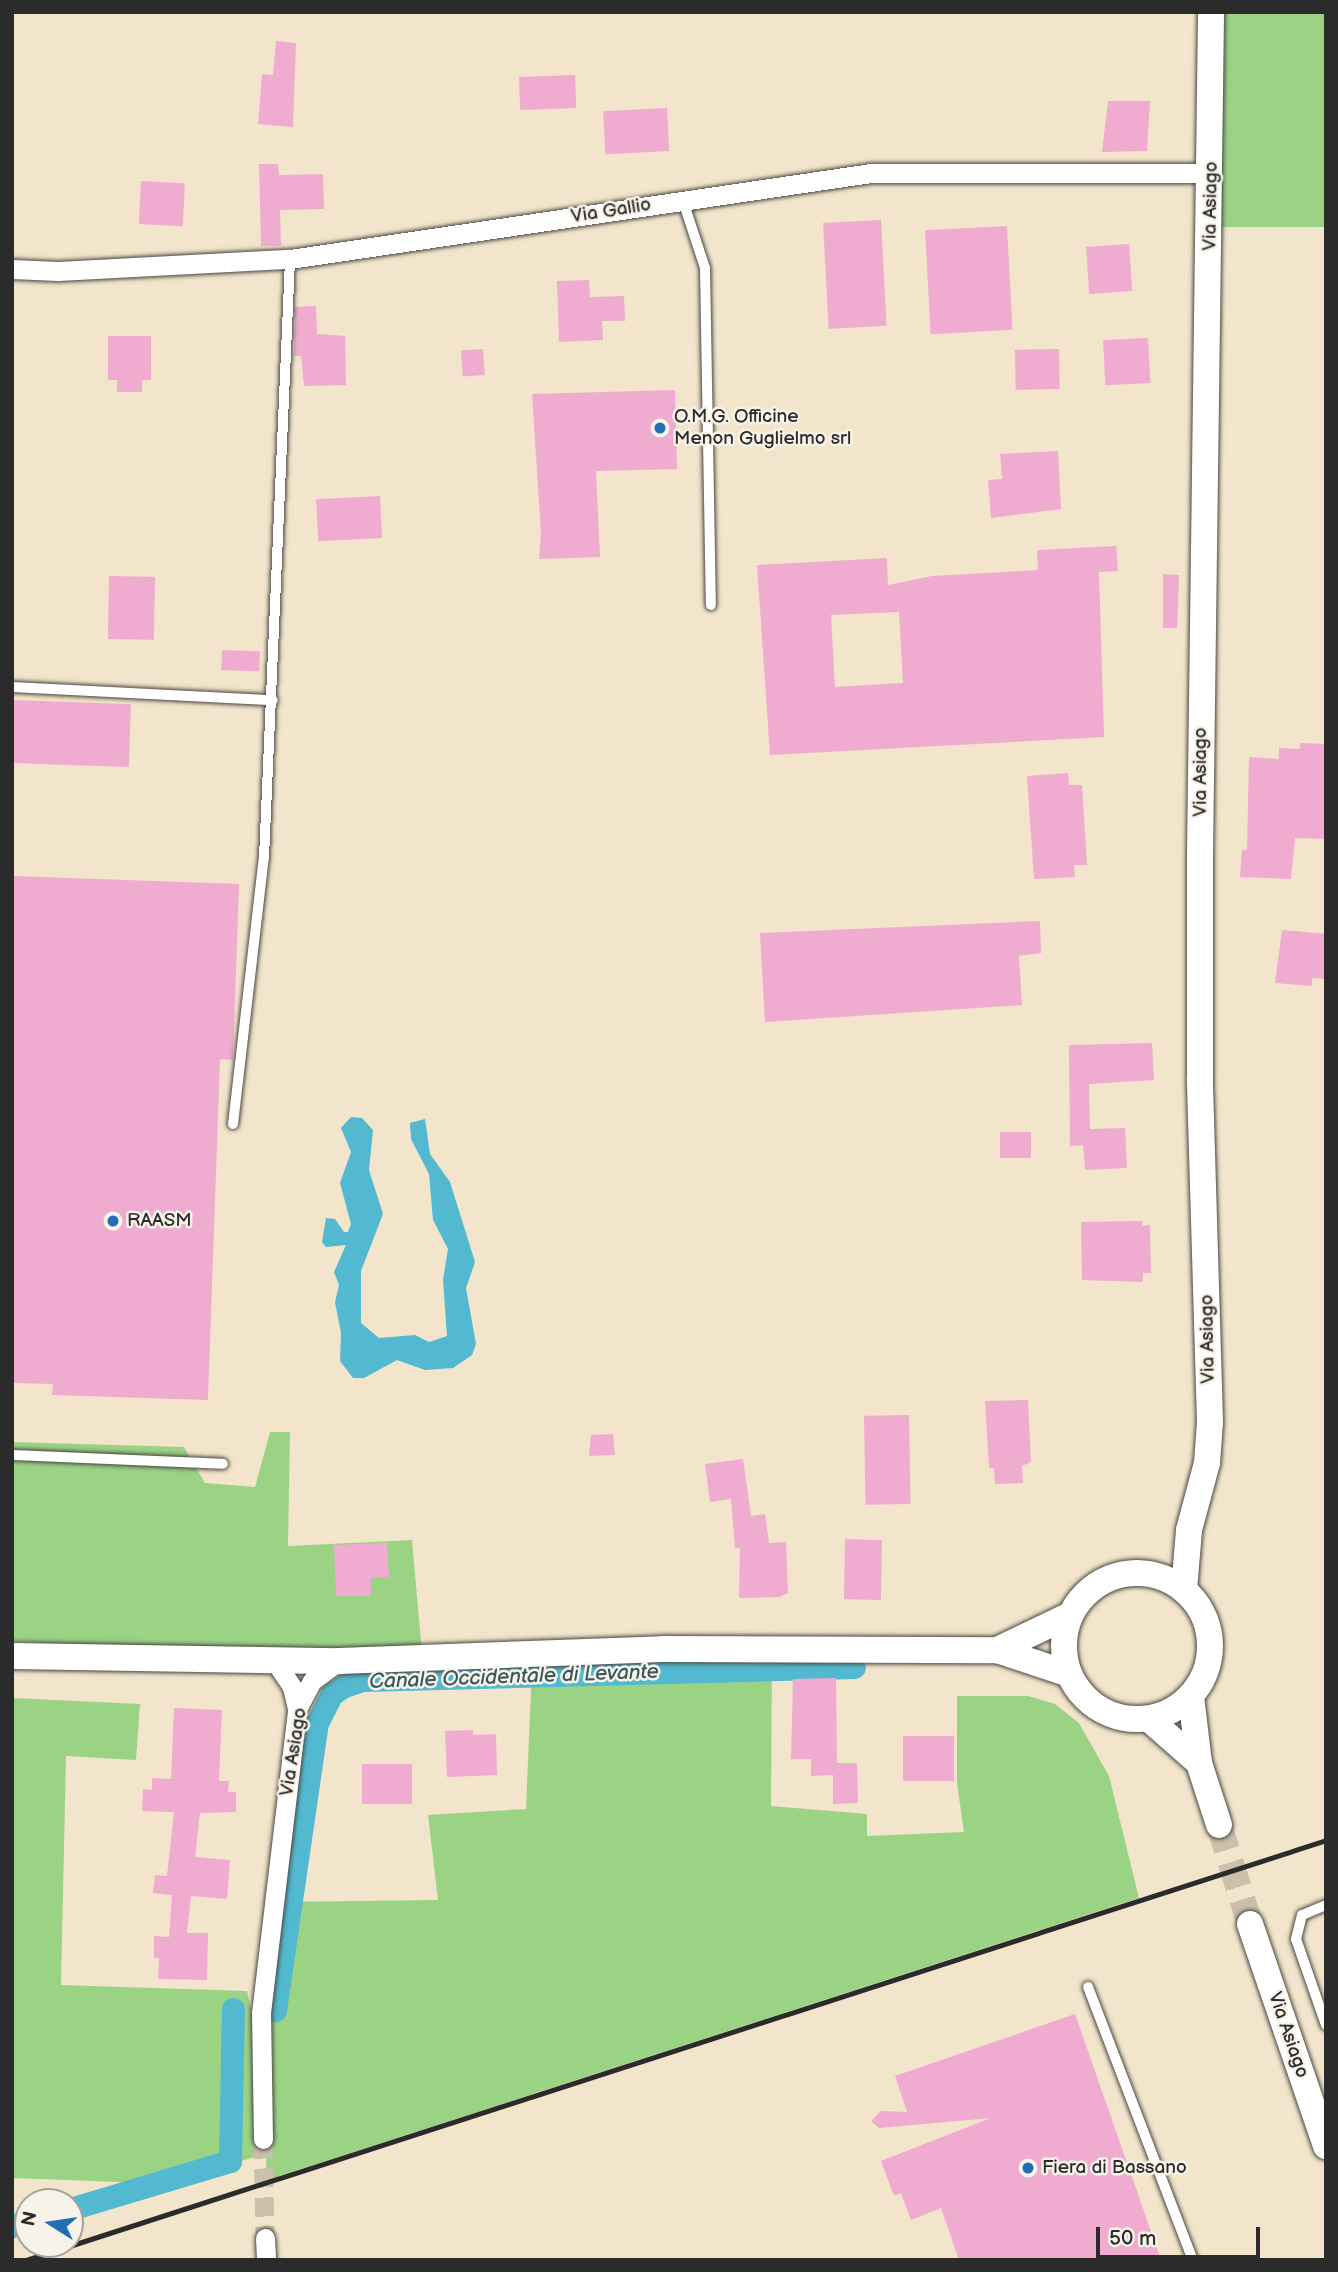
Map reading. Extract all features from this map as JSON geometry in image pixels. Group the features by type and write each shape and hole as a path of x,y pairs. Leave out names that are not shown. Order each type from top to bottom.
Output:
{"main road":[{"name":"Via Asiago","path":"1184,1590 1189,1530 1207,1463 1210,1422 1200,1078 1200,753 1211,173 1211,12"},
{"name":"Via Asiago","path":"1150,1574 1189,1530"},
{"path":"1126,1573 1150,1574 1184,1590 1200,1608 1209,1630 1210,1653 1204,1676 1191,1696 1165,1714 1149,1719 1124,1719 1101,1710 1082,1695 1069,1674 1064,1644 1070,1615 1084,1595 1103,1581 1126,1573"},
{"path":"997,1650 1070,1615"},
{"path":"12,1656 339,1661 663,1649 997,1650 1069,1674"},
{"path":"1191,1696 1199,1763 1219,1825"},
{"path":"1149,1719 1199,1763"},
{"name":"Via Asiago","path":"1250,1924 1326,2146"}],"street":[{"name":"Via Gallio","path":"12,269 58,271 290,259 871,173 1211,173"},
{"name":"Via Asiago","path":"263,2139 261,2013 297,1709 292,1687 274,1660"},
{"name":"Via Asiago","path":"297,1709 312,1681 339,1661"},
{"path":"265,2238 266,2260"}],"lane":[{"path":"683,201 705,268 711,605"},
{"path":"233,1124 264,858 273,701 282,383 290,259"},
{"path":"12,687 273,701"},
{"path":"12,1455 223,1464"},
{"path":"1326,1905 1302,1915 1296,1939 1326,2025"},
{"path":"1088,1987 1193,2260"}],"green space":[{"path":"1212,12 1326,12 1326,227 1212,227"},
{"path":"270,1432 290,1432 288,1546 412,1540 422,1653 151,1649 12,1641 12,1442 184,1447 205,1483 255,1487"},
{"path":"772,1658 771,1806 867,1814 867,1836 964,1832 957,1783 957,1696 1028,1696 1055,1704 1079,1723 1109,1776 1139,1898 267,2180 263,2089 277,1902 438,1900 428,1815 526,1809 532,1666"},
{"path":"12,1698 140,1704 136,1760 66,1756 61,1985 247,1991 253,2018 254,2157 171,2184 12,2178"}],"water":[{"path":"351,1117 362,1118 373,1130 369,1170 383,1214 361,1271 361,1323 379,1338 415,1335 429,1342 447,1336 443,1280 448,1249 433,1220 429,1174 411,1139 410,1123 425,1119 430,1154 450,1182 475,1262 466,1288 476,1344 472,1355 453,1368 425,1370 397,1360 364,1378 353,1378 340,1361 341,1333 335,1302 339,1285 334,1272 346,1245 326,1247 322,1242 326,1218 335,1219 344,1232 348,1232 351,1224 340,1183 351,1152 341,1128"}],"building":[{"path":"276,41 296,43 293,127 258,124 262,74 273,75"},
{"path":"575,75 576,108 520,110 519,77"},
{"path":"1108,101 1150,101 1147,151 1102,152"},
{"path":"667,108 669,151 605,154 603,111"},
{"path":"259,164 278,164 279,175 323,174 324,209 280,210 281,246 261,246"},
{"path":"141,181 185,183 183,226 139,224"},
{"path":"881,220 887,326 829,329 823,223"},
{"path":"1007,226 1012,330 931,334 925,230"},
{"path":"1129,244 1132,291 1089,294 1086,247"},
{"path":"589,280 590,297 624,296 625,321 602,321 603,340 559,342 557,281"},
{"path":"316,306 317,334 345,336 346,385 304,386 301,356 294,356 295,307"},
{"path":"108,336 151,336 151,380 142,380 142,392 117,392 117,380 108,380"},
{"path":"1148,338 1150,383 1105,385 1103,340"},
{"path":"483,349 485,375 463,376 461,351"},
{"path":"1059,349 1060,389 1016,390 1015,350"},
{"path":"675,390 677,469 596,471 600,557 539,559 541,533 532,394"},
{"path":"1058,451 1061,509 991,518 988,480 1002,479 1000,454"},
{"path":"380,496 382,538 318,541 316,499"},
{"path":"1116,546 1118,571 1099,572 1104,737 770,755 757,565 887,558 888,585 932,576 1038,570 1037,550","holes":["899,612 903,683 835,687 831,615"]},
{"path":"1163,574 1179,575 1177,628 1163,628"},
{"path":"109,576 155,577 154,640 108,639"},
{"path":"222,650 260,651 259,671 221,670"},
{"path":"12,700 131,704 129,767 12,763"},
{"path":"1300,743 1326,744 1326,839 1295,838 1291,879 1240,877 1242,850 1247,850 1249,757 1279,759 1279,748 1300,749"},
{"path":"1068,773 1069,785 1082,785 1087,865 1074,865 1075,877 1034,879 1027,776"},
{"name":"RAASM","path":"12,876 239,884 233,1060 220,1059 208,1400 52,1395 53,1384 12,1383"},
{"path":"1040,921 1041,953 1019,956 1022,1005 765,1022 760,933"},
{"path":"1282,930 1326,934 1326,979 1312,978 1312,986 1275,983"},
{"path":"1152,1043 1154,1080 1089,1084 1090,1129 1125,1128 1127,1168 1085,1170 1083,1145 1070,1146 1069,1045"},
{"path":"1000,1132 1031,1132 1031,1158 1000,1158"},
{"path":"1142,1221 1142,1226 1150,1225 1151,1273 1143,1273 1143,1282 1082,1280 1081,1222"},
{"path":"1028,1400 1031,1462 1022,1466 1023,1483 995,1484 994,1468 989,1468 985,1401"},
{"path":"909,1415 911,1504 866,1505 864,1416"},
{"path":"613,1434 615,1455 589,1456 591,1435"},
{"path":"743,1459 751,1516 765,1514 769,1543 786,1542 788,1593 779,1597 739,1598 740,1548 735,1548 731,1499 710,1502 705,1464"},
{"path":"845,1539 882,1540 881,1600 844,1599"},
{"path":"387,1543 389,1577 371,1577 371,1596 336,1596 334,1545"},
{"path":"836,1678 837,1763 857,1763 858,1803 833,1804 833,1775 811,1776 811,1759 791,1759 793,1679"},
{"path":"174,1708 222,1710 219,1781 229,1781 228,1792 236,1792 236,1812 200,1813 195,1857 230,1860 227,1899 191,1896 187,1933 208,1933 207,1980 158,1979 159,1958 154,1958 154,1936 169,1937 172,1895 153,1893 155,1875 167,1876 174,1812 142,1811 143,1789 152,1790 152,1778 171,1779"},
{"path":"473,1730 473,1735 496,1734 497,1775 447,1777 445,1731"},
{"path":"903,1736 954,1736 954,1781 903,1781"},
{"path":"362,1764 412,1764 412,1804 362,1804"},
{"name":"Fiera di Bassano","path":"1075,2014 1161,2260 959,2260 941,2208 911,2220 901,2193 894,2196 881,2161 991,2118 879,2128 871,2121 881,2111 907,2112 895,2076"}],"waterway":[{"name":"Canale Occidentale di Levante","path":"275,2010 317,1723 332,1694 344,1686 362,1680 854,1667"},
{"name":"Canale Occidentale di Levante","path":"84,2205 230,2161 233,2009"}],"tunnel":[{"path":"1219,1825 1250,1924"},
{"path":"263,2139 265,2238"}],"railway":[{"path":"26,2260 1326,1840"}],"place":[{"name":"O.M.G. Officine Menon Guglielmo srl","path":"660,428"},
{"name":"RAASM","path":"113,1221"},
{"name":"Fiera di Bassano","path":"1028,2168"}]}
